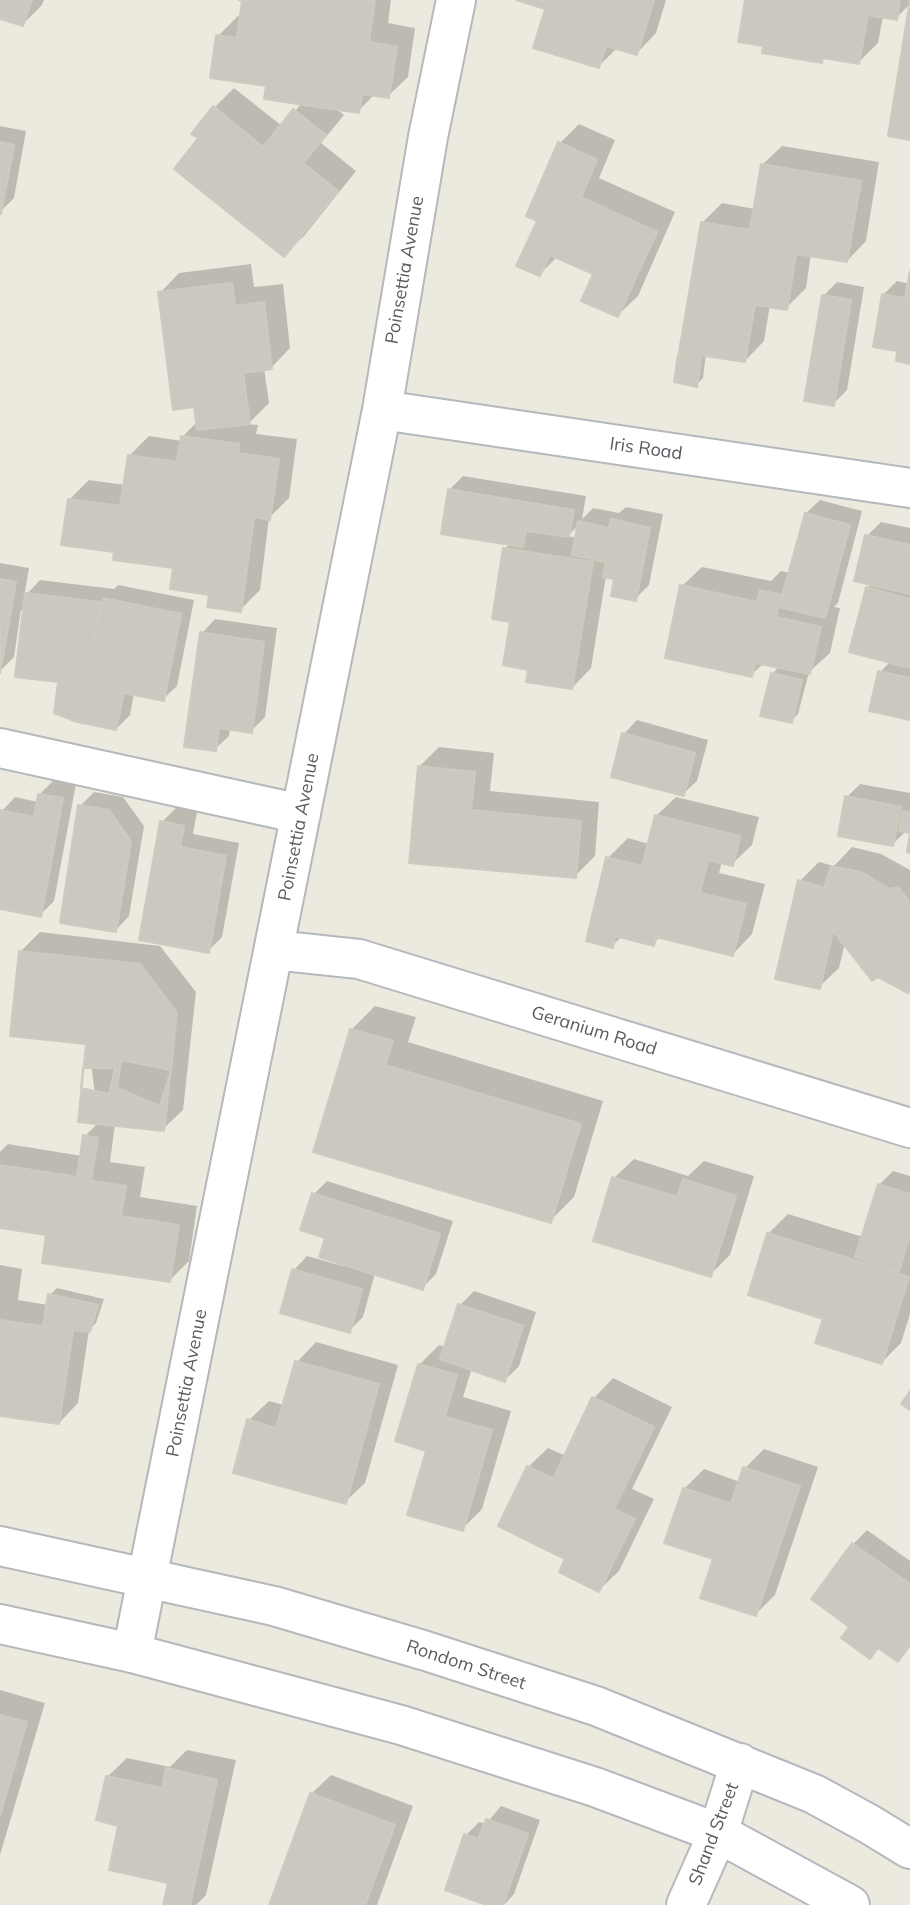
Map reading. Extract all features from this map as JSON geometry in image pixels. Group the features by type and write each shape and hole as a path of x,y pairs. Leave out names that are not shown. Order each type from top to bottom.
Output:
{"street":[{"name":"Poinsettia Avenue","path":"132,1653 382,410 428,137 456,0"},
{"name":"Iris Road","path":"382,410 910,488"},
{"path":"0,748 301,814"},
{"name":"Geranium Road","path":"274,950 359,959 910,1128"},
{"name":"Rondom Street","path":"0,1546 274,1606 426,1651 596,1706 814,1794 910,1849"},
{"path":"0,1624 132,1653 401,1726 595,1787 718,1833 850,1905"},
{"name":"Shand Street","path":"686,1905 718,1833 740,1763"}],"building":[{"path":"0,0 32,0 23,26 0,19"},
{"path":"242,0 375,0 369,42 397,47 389,98 362,94 359,113 264,99 266,86 210,78 216,35 237,38"},
{"path":"516,0 654,0 637,55 606,46 599,68 533,48 545,9"},
{"path":"745,0 900,0 897,20 868,15 859,64 823,58 822,63 762,53 763,46 738,42"},
{"path":"910,0 910,140 888,136"},
{"path":"213,106 263,147 293,109 326,135 303,163 338,191 284,257 174,169 198,138 191,134"},
{"path":"0,142 14,145 1,214 0,213"},
{"path":"558,142 597,160 581,197 657,232 618,317 581,301 593,274 550,255 540,276 516,266 537,221 526,216"},
{"path":"761,164 861,181 847,262 796,254 787,310 755,305 745,362 679,352 701,222 750,230"},
{"path":"910,271 910,364 896,361 897,351 873,347 882,294 905,298"},
{"path":"232,283 235,306 264,302 272,369 243,373 250,424 197,430 194,407 173,410 158,292"},
{"path":"822,295 851,300 834,406 804,401"},
{"path":"678,354 701,358 697,387 674,382"},
{"path":"181,436 239,444 238,453 279,459 270,520 254,517 241,612 207,607 209,595 170,589 173,568 113,560 114,552 61,545 68,499 120,506 128,455 177,462"},
{"path":"448,489 574,510 569,537 526,531 523,547 441,534"},
{"path":"805,513 850,525 825,618 779,607"},
{"path":"611,519 650,528 636,601 611,596 614,579 603,577 606,562 572,555 578,521 609,528"},
{"path":"865,535 910,545 910,594 854,581"},
{"path":"503,548 593,562 572,689 526,682 528,670 503,665 510,622 492,619"},
{"path":"0,579 16,582 0,673"},
{"path":"680,585 757,602 760,590 781,595 776,617 821,627 810,674 755,663 752,677 665,658"},
{"path":"866,587 910,599 910,668 849,652"},
{"path":"25,593 101,602 77,722 54,713 58,682 15,677"},
{"path":"103,598 181,614 164,701 124,693 116,730 77,722"},
{"path":"200,632 264,642 252,733 219,728 216,751 184,747"},
{"path":"878,671 910,678 910,720 869,711"},
{"path":"771,673 802,680 792,723 760,716"},
{"path":"622,733 695,753 684,796 611,777"},
{"path":"418,766 475,772 471,810 581,821 576,878 409,863"},
{"path":"38,794 63,798 41,917 0,909 0,810 34,817"},
{"path":"845,796 901,807 893,846 838,836"},
{"path":"78,805 109,810 131,841 116,932 60,923"},
{"path":"903,811 910,812 910,833 899,831"},
{"path":"655,815 740,836 733,866 708,860 700,893 746,904 733,956 656,937 654,946 615,936 613,948 586,941 606,857 642,866"},
{"path":"160,821 184,826 180,847 226,856 209,953 139,940"},
{"path":"831,866 861,872 890,889 898,887 910,903 908,993 878,977 872,981 833,931 820,989 775,979 798,880 824,888"},
{"path":"19,951 140,964 177,1013 164,1131 78,1122 86,1044 10,1036"},
{"path":"350,1029 393,1041 385,1065 581,1124 551,1223 313,1152"},
{"path":"121,1060 171,1070 160,1106 117,1088"},
{"path":"83,1068 115,1068 109,1094 81,1088"},
{"path":"83,1135 98,1138 91,1181 126,1186 121,1216 179,1225 170,1282 42,1263 46,1235 0,1228 0,1165 77,1177"},
{"path":"612,1177 677,1197 683,1179 736,1196 711,1277 593,1241"},
{"path":"878,1184 910,1194 910,1235 899,1272 855,1257"},
{"path":"312,1193 440,1234 423,1290 319,1257 325,1238 300,1230"},
{"path":"767,1233 909,1277 882,1364 815,1343 823,1319 748,1295"},
{"path":"292,1269 362,1289 350,1333 280,1313"},
{"path":"48,1294 98,1305 90,1332 43,1326"},
{"path":"458,1304 523,1326 505,1382 440,1359"},
{"path":"0,1320 73,1331 59,1424 0,1416"},
{"path":"295,1361 379,1384 346,1504 233,1473 247,1419 276,1428"},
{"path":"418,1364 457,1375 445,1417 492,1430 463,1531 407,1515 426,1451 395,1441"},
{"path":"910,1391 910,1410 901,1404"},
{"path":"592,1397 654,1427 614,1509 635,1519 599,1592 559,1572 565,1559 498,1526 527,1466 553,1479"},
{"path":"743,1467 800,1486 756,1616 700,1598 713,1559 664,1543 683,1488 731,1504"},
{"path":"852,1543 910,1584 910,1645 898,1662 878,1648 870,1659 841,1638 849,1627 811,1599"},
{"path":"0,1715 27,1722 0,1816"},
{"path":"166,1768 217,1780 190,1905 163,1905 168,1883 109,1870 118,1826 96,1820 106,1776 162,1788"},
{"path":"310,1793 395,1825 365,1905 269,1905"},
{"path":"486,1819 528,1834 503,1905 486,1905 445,1890 464,1834 478,1839"}]}
